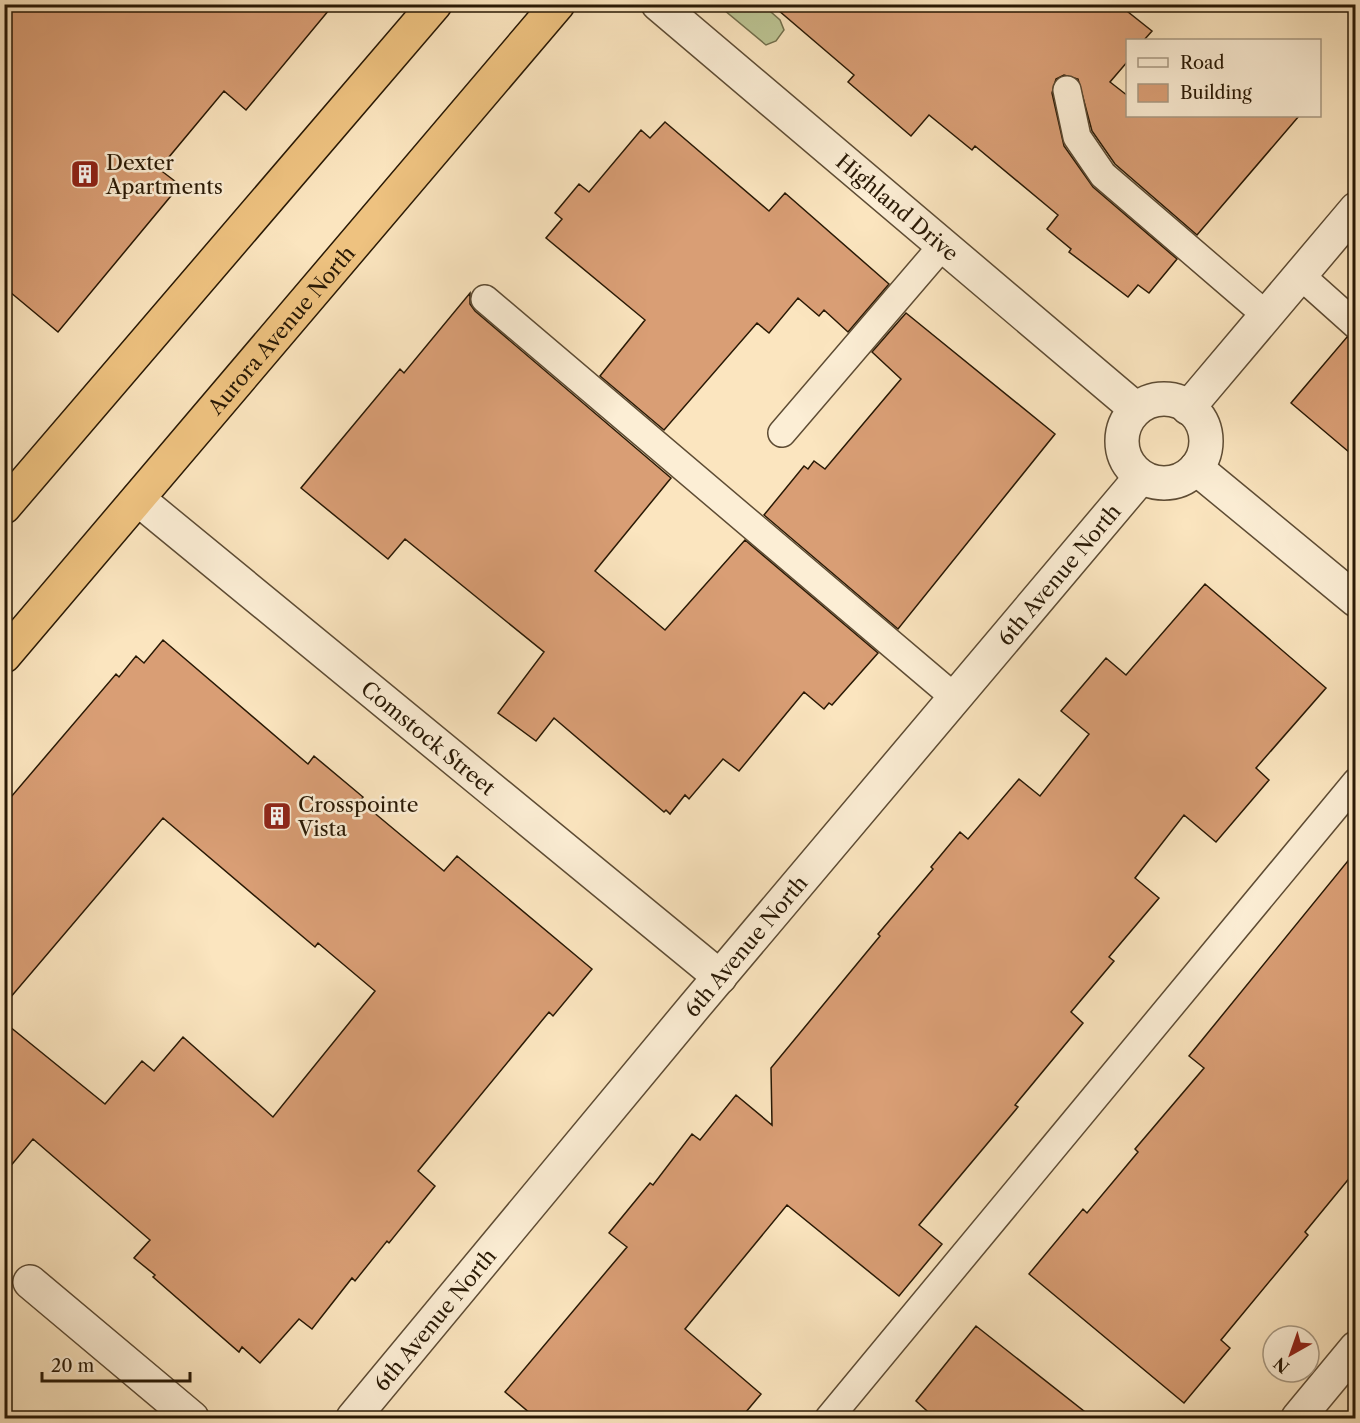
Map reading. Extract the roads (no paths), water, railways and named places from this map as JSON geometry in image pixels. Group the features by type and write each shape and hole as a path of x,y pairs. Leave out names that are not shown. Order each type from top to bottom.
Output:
{"highway":[{"path":"4,507 435,4"},
{"name":"Aurora Avenue North","path":"4,656 558,4"}],"street":[{"name":"Highland Drive","path":"658,4 1136,409"},
{"path":"1188,408 1356,209"},
{"path":"1158,399 1171,400 1188,408 1202,423 1206,436 1206,449 1196,468 1182,480 1168,484 1154,483 1141,477 1130,466 1123,453 1121,439 1124,425 1136,409 1158,399"},
{"path":"1196,468 1356,600"},
{"name":"6th Avenue North","path":"353,1419 954,697 1141,477"},
{"name":"Comstock Street","path":"138,499 720,977"},
{"path":"30,1282 192,1419"},
{"path":"1298,1419 1356,1348"}],"lane":[{"path":"1067,90 1077,137 1103,176 1266,315"},
{"path":"782,433 943,245"},
{"path":"1300,275 1356,325"},
{"path":"485,299 954,697"},
{"path":"829,1419 1356,782"}],"place":[{"name":"Dexter Apartments","path":"85,174"},
{"name":"Crosspointe Vista","path":"277,816"}]}
